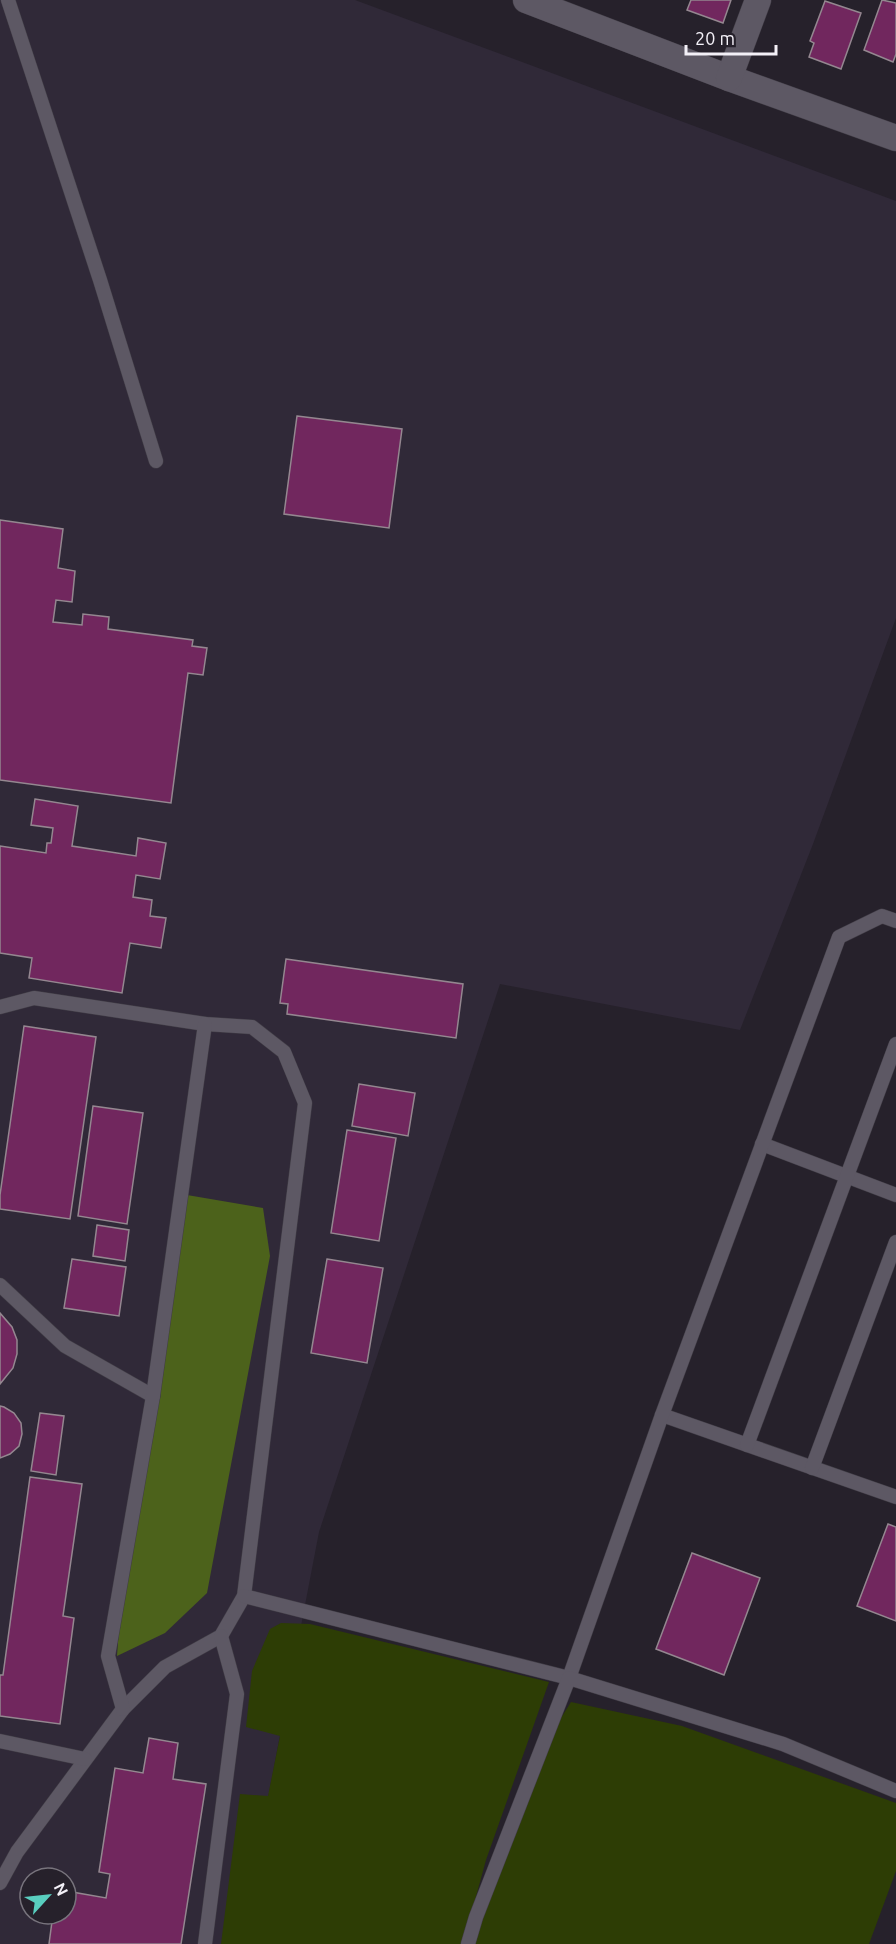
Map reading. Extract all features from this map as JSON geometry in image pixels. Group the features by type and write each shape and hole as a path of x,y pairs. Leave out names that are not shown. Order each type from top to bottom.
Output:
{"street":[{"path":"526,0 729,78 896,138"},
{"path":"729,78 758,0"}],"lane":[{"path":"8,0 100,280 156,461"},
{"path":"468,1944 476,1917 569,1678 662,1415 839,937 882,916 896,921"},
{"path":"0,1007 34,998 205,1024 252,1027 284,1052 305,1103 244,1596 222,1636 165,1667 123,1709 17,1852 0,1883"},
{"path":"123,1709 108,1656 153,1396 205,1024"},
{"path":"747,1445 896,1044"},
{"path":"762,1144 896,1195"},
{"path":"812,1468 896,1242"},
{"path":"0,1285 65,1346 153,1396"},
{"path":"662,1415 896,1497"},
{"path":"244,1596 569,1678 783,1744 896,1791"},
{"path":"205,1944 237,1694 222,1636"},
{"path":"0,1741 85,1758"}],"shaded area":[{"path":"0,0 355,0 896,201 896,618 813,844 740,1030 500,984 319,1532 240,1944 0,1944"}],"green space":[{"path":"187,1195 263,1208 270,1256 207,1593 165,1633 117,1656 119,1628"},
{"path":"281,1623 310,1624 549,1682 486,1860 463,1944 221,1944 240,1794 268,1796 280,1736 246,1727 252,1671 270,1629"},
{"path":"571,1702 682,1726 896,1803 896,1871 869,1944 475,1944 485,1894 539,1753"}],"building":[{"path":"691,0 731,0 723,23 687,10"},
{"path":"882,0 896,3 896,54 893,62 864,50"},
{"path":"825,1 861,13 841,69 809,57 814,43 810,41"},
{"path":"297,416 402,429 389,528 284,514"},
{"path":"0,520 63,529 58,568 75,571 72,602 56,600 53,622 82,625 83,614 109,617 108,629 193,640 192,646 207,648 203,675 188,673 171,803 0,780"},
{"path":"35,799 78,806 72,846 136,856 138,838 166,843 160,879 136,875 133,897 152,900 150,916 166,918 161,948 130,943 122,993 29,978 32,958 0,953 0,846 46,853 47,843 51,843 53,828 31,825"},
{"path":"286,959 463,984 456,1038 287,1014 288,1004 280,1003"},
{"path":"24,1026 96,1037 70,1219 0,1209 0,1195"},
{"path":"359,1084 415,1093 408,1136 352,1126"},
{"path":"93,1106 143,1113 127,1224 78,1216"},
{"path":"347,1130 396,1138 379,1241 331,1233"},
{"path":"97,1225 129,1230 125,1261 93,1256"},
{"path":"72,1259 126,1267 119,1316 64,1308"},
{"path":"327,1259 383,1268 367,1363 311,1353"},
{"path":"0,1313 12,1327 17,1340 17,1354 13,1368 0,1384"},
{"path":"0,1406 14,1413 21,1423 22,1434 19,1446 10,1454 0,1458"},
{"path":"40,1413 64,1416 56,1475 31,1471"},
{"path":"30,1477 82,1484 63,1616 74,1618 60,1724 0,1716 0,1675 3,1675"},
{"path":"888,1524 896,1527 896,1621 857,1606"},
{"path":"692,1553 760,1578 724,1675 656,1649"},
{"path":"149,1738 178,1743 173,1779 206,1784 181,1944 49,1944 51,1926 78,1926 78,1893 106,1898 110,1874 99,1872 115,1768 143,1773"}]}
